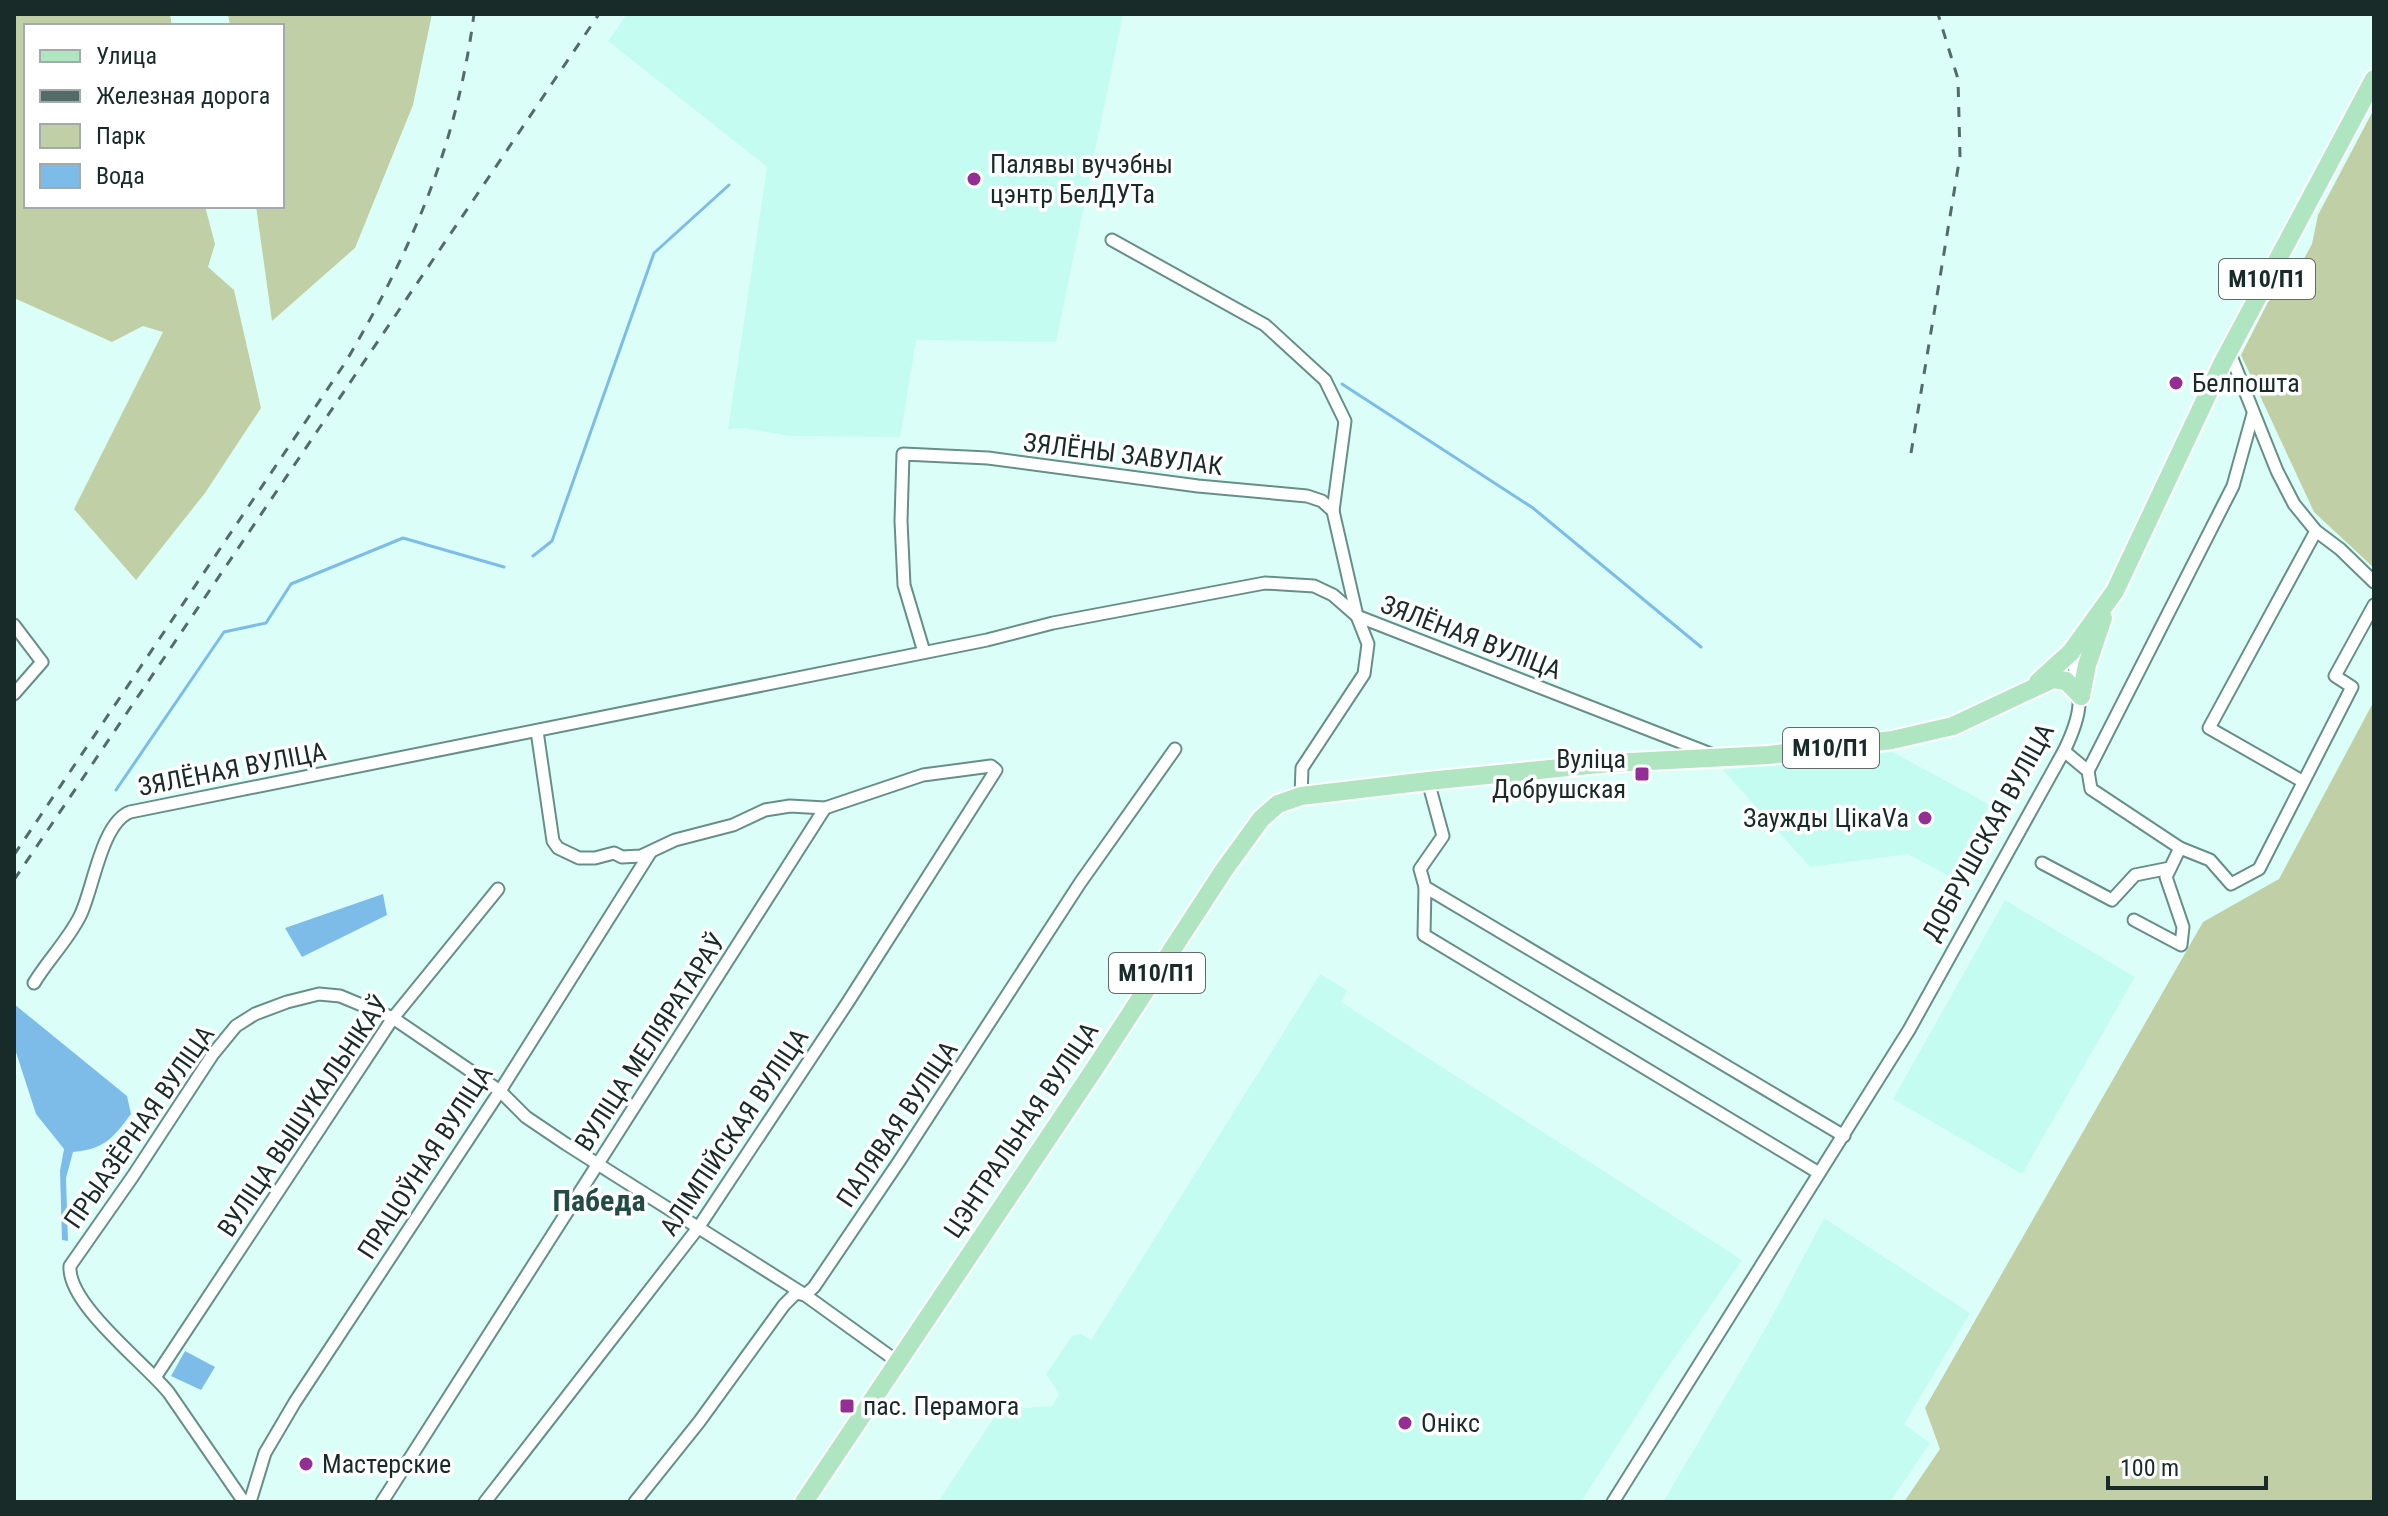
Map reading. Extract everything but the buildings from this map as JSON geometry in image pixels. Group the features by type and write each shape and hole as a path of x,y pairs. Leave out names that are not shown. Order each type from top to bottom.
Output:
{"main road":[{"name":"М10/П1","path":"1721,758 1859,745 1930,732 1991,710 2033,687 2071,652 2115,591 2229,351 2374,79"},
{"path":"2081,696 2091,652 2115,591"},
{"path":"2033,687 2053,679 2066,681 2081,696"},
{"name":"ЦЭНТРАЛЬНАЯ ВУЛІЦА","path":"804,1502 1224,870 1261,819 1278,804 1301,796 1428,781 1578,766 1721,758"}],"street":[{"path":"1112,240 1265,325 1325,380 1345,421 1333,511 1357,616 1368,644 1364,674 1302,768 1301,796"},
{"path":"2229,351 2253,414 2294,504 2316,531 2374,582"},
{"path":"2253,414 2233,486 2088,771 2091,789 2180,848 2210,860 2231,884 2259,869 2352,687 2335,676 2374,605"},
{"name":"ЗЯЛЁНЫ ЗАВУЛАК","path":"924,652 904,585 901,521 903,454 988,458 1212,488 1307,496 1322,501 1333,511"},
{"path":"2302,781 2209,728 2316,531"},
{"name":"ЗЯЛЁНАЯ ВУЛІЦА","path":"34,983 81,914 113,827 124,814 987,640 1053,623 1265,583 1314,586 1333,595 1357,616 1721,758"},
{"path":"14,625 42,662 14,694"},
{"name":"ДОБРУШСКАЯ ВУЛІЦА","path":"1613,1502 1909,1030 2064,751 2080,713 2081,696 2071,652"},
{"path":"537,731 553,841 558,848 579,858 614,853 632,857 650,853 675,840 733,825 765,810 790,806 825,808"},
{"name":"ПАЛЯВАЯ ВУЛІЦА","path":"635,1502 699,1422 784,1305 796,1293 805,1295 814,1287 1080,883 1175,749"},
{"path":"2064,751 2088,771"},
{"name":"АЛІМПІЙСКАЯ ВУЛІЦА","path":"485,1502 698,1228 848,1002 996,770 991,766 923,775 825,808"},
{"path":"1428,781 1443,836 1420,869 1425,887 1424,935 1819,1173"},
{"name":"ВУЛІЦА МЕЛІЯРАТАРАЎ","path":"382,1502 825,808"},
{"path":"2134,920 2181,945 2183,927 2166,877 2180,848"},
{"name":"ПРАЦОЎНАЯ ВУЛІЦА","path":"250,1502 265,1453 295,1402 500,1091 650,853"},
{"path":"2042,863 2112,900 2135,875 2170,868"},
{"path":"1425,887 1844,1136"},
{"name":"ВУЛІЦА ВЫШУКАЛЬНІКАЎ","path":"156,1376 393,1018 498,889"},
{"name":"ПРЫАЗЁРНАЯ ВУЛІЦА","path":"156,1376 104,1326 77,1290 69,1275 74,1259 213,1054 236,1026 255,1014 319,994 340,996 393,1018 500,1091 526,1117 805,1295 898,1362"},
{"path":"156,1376 244,1502"}],"shaded area":[{"name":"Палявы вучэбны цэнтр БелДУТа","path":"627,14 1123,14 1056,342 916,340 900,437 791,436 744,428 728,429 767,167 608,41"},
{"path":"1893,752 1990,805 1951,877 1908,854 1810,867 1723,770"},
{"path":"2005,900 2135,977 2022,1174 1893,1099"},
{"path":"1320,974 1347,990 1341,1002 1742,1260 1661,1377 1581,1502 938,1502 999,1410 1052,1406 1059,1394 1046,1374 1072,1336 1081,1334 1091,1340"},
{"path":"1824,1218 1970,1313 1904,1424 1930,1443 1890,1502 1663,1502 1768,1324"}],"green space":[{"path":"14,14 170,14 172,24 24,24 24,208 206,208 215,244 208,267 234,290 261,408 205,493 136,580 74,509 163,332 143,326 112,342 14,298"},
{"path":"228,14 432,14 413,105 355,248 272,321 256,208 284,208 284,24 230,24"},
{"path":"2374,109 2374,568 2314,512 2241,355 2268,302 2292,281 2312,244 2318,215"},
{"path":"2374,701 2374,1502 1904,1502 1940,1449 1925,1408 2203,922 2279,879"}],"water":[{"path":"383,894 387,915 302,957 285,928"},
{"path":"14,1004 127,1096 131,1114 113,1136 101,1145 73,1152 66,1178 68,1241 62,1240 60,1171 64,1149 36,1114 14,1046"},
{"path":"185,1351 215,1367 201,1390 171,1376"}],"waterway":[{"path":"533,556 552,541 654,253 729,185"},
{"path":"1342,384 1533,508 1701,647"},
{"path":"116,790 224,632 266,623 291,584 403,538 504,567"}],"railway":[{"path":"14,855 345,363 369,321 411,237 443,152 456,108 474,14"},
{"path":"14,880 599,14"},
{"path":"1911,453 1960,156 1958,79 1938,14"}],"place":[{"name":"Палявы вучэбны цэнтр БелДУТа","path":"974,179"},
{"name":"Белпошта","path":"2176,383"},
{"name":"Вуліца Добрушская","path":"1642,774"},
{"name":"Заужды ЦікаVа","path":"1925,818"},
{"name":"пас. Перамога","path":"847,1406"},
{"name":"Онікс","path":"1405,1423"},
{"name":"Мастерские","path":"306,1464"}],"district":[{"name":"Пабеда","path":"599,1201"}]}
